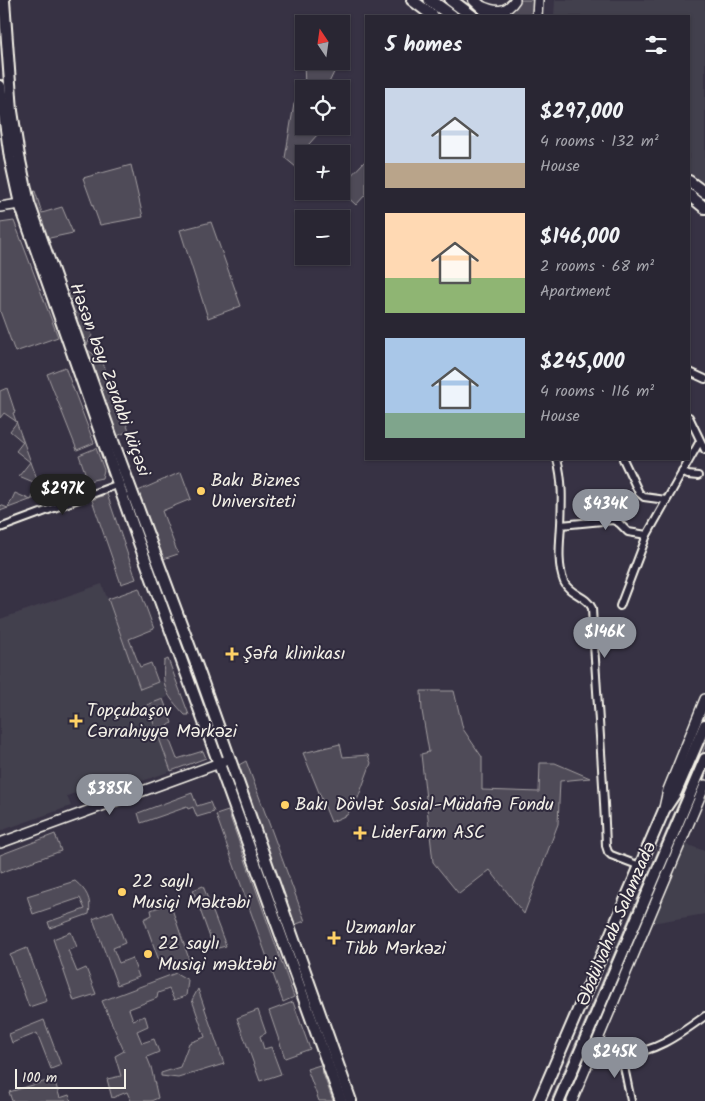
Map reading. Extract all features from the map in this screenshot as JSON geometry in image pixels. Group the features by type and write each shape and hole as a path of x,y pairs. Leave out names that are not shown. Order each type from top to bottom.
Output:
{"highway":[{"path":"430,0 451,15"},
{"path":"451,0 471,15"}],"main road":[{"name":"Həsən bəy Zərdabi küçəsi","path":"4,0 12,111 19,156 30,203 110,433 230,760 351,1101"},
{"path":"412,0 432,15"},
{"path":"477,3 489,10 503,11 509,8 516,0"},
{"path":"537,15 538,0"},
{"path":"477,3 490,15"},
{"name":"Həsən bəy Zərdabi küçəsi","path":"0,86 10,158 20,204 148,567 341,1101"},
{"path":"690,182 705,193"},
{"path":"690,196 705,208"},
{"path":"0,207 20,204"},
{"path":"148,567 158,562"},
{"path":"153,579 163,575"},
{"name":"Əbdülvahab Salamzadə","path":"664,810 668,790 705,699"},
{"name":"Əbdülvahab Salamzadə","path":"539,1101 664,810 676,792 705,725"},
{"name":"Əbdülvahab Salamzadə","path":"560,1101 705,759"},
{"path":"0,843 230,760"},
{"name":"Əbdülvahab Salamzadə","path":"572,1101 705,785"}],"street":[{"path":"690,374 705,379"},
{"path":"690,419 705,450"},
{"path":"690,458 700,441"},
{"path":"557,460 562,479 561,525 558,550 564,580 571,591 586,599 592,608 596,686 604,778 606,846 611,855 640,866"},
{"path":"623,460 639,493 644,497 666,500"},
{"path":"620,606 647,535 689,460"},
{"path":"682,472 698,476"},
{"path":"0,528 119,484"},
{"path":"561,525 613,520 628,532 647,535"},
{"path":"596,1043 621,1052 642,1052 686,1030 705,1016"},
{"path":"621,1052 632,1101"}],"shaded area":[{"path":"520,0 533,0 532,15 509,15"},
{"path":"555,0 705,0 705,184 690,173 690,15 554,15"},
{"path":"304,70 335,70 330,80 305,80"},
{"path":"295,103 295,135 317,135 308,145 295,145 295,166 285,158"},
{"path":"365,161 365,195 356,205 350,199 350,177"},
{"path":"131,165 143,217 100,225 83,178"},
{"path":"35,191 42,213 62,207 73,233 45,239 31,192"},
{"path":"14,221 58,337 15,352 0,311 0,223"},
{"path":"211,222 241,306 208,318 180,230"},
{"path":"75,292 92,335 87,345 67,295"},
{"path":"88,350 96,356 99,364 103,363 129,431 117,436"},
{"path":"65,367 94,443 77,450 47,374"},
{"path":"7,388 16,421 4,413 0,418 0,391"},
{"path":"17,423 43,495 31,499 38,484 19,476 30,462 16,451 23,442 10,431"},
{"path":"96,448 104,470 102,478 88,481 79,455"},
{"path":"181,472 191,499 162,511 178,554 163,559 138,491"},
{"path":"15,493 30,500 0,511 0,505 8,508"},
{"path":"107,494 136,579 121,584 92,500"},
{"name":"Topçubaşov Cərrahiyyə Mərkəzi","path":"102,584 140,688 162,681 168,697 147,705 171,771 94,798 90,788 86,789 67,796 71,806 0,831 0,619"},
{"path":"139,588 154,629 129,639 140,667 151,663 158,682 140,689 108,599"},
{"path":"168,659 189,715 185,715 173,702 167,691 164,679 164,661"},
{"path":"421,691 454,691 463,729 482,757 482,790 539,792 540,763 555,763 590,778 560,781 558,824 524,914 490,870 459,894 433,862 421,754 429,752 422,711"},
{"path":"163,699 172,723 165,728 177,759 203,751 206,758 171,771 147,705"},
{"path":"705,741 705,747 554,1101 551,1101"},
{"path":"340,744 343,757 368,755 371,763 358,798 347,815 331,822 303,753"},
{"path":"246,761 305,921 294,925 237,766"},
{"path":"705,773 705,778 567,1101 564,1101"},
{"path":"192,793 197,806 210,802 214,812 197,817 193,807 188,809 187,807 141,823 138,813"},
{"path":"228,811 294,997 283,1002 216,815"},
{"path":"55,834 61,851 0,873 0,855"},
{"path":"685,844 705,851 705,914 652,923"},
{"path":"75,881 89,899 89,914 50,928 48,922 85,909 80,898 33,914 27,896"},
{"path":"203,886 226,946 214,949 193,890"},
{"path":"170,903 189,959 162,969 144,919 152,915 151,910"},
{"path":"113,911 125,943 113,948 119,963 132,958 139,977 117,985 93,919"},
{"path":"71,932 77,947 68,950 77,972 86,968 96,994 74,1001 53,939"},
{"path":"27,948 47,1001 29,1007 10,955"},
{"path":"176,973 188,980 186,996 174,1000 169,989 158,993 157,998 129,1009 133,1020 145,1016 148,1026 137,1031 142,1043 154,1039 159,1052 147,1057 158,1098 151,1101 131,1101 127,1092 112,1098 107,1079 121,1076 115,1056 124,1051 102,1001"},
{"path":"198,989 224,1064 178,1078 161,1076 161,1073 180,1067 189,1043 205,1037 192,1000"},
{"path":"293,1002 310,1049 285,1058 269,1011"},
{"path":"258,1010 266,1033 260,1036 264,1049 271,1047 281,1074 260,1081 237,1018"},
{"path":"44,1020 61,1065 51,1069 37,1033 12,1043 9,1034"},
{"path":"320,1065 333,1101 319,1101 307,1069"},
{"path":"50,1080 55,1082 60,1098 69,1095 71,1101 12,1101 9,1092"}],"place":[{"name":"Bakı Biznes Universiteti","path":"201,491"},
{"name":"Şəfa klinikası","path":"232,654"},
{"name":"Topçubaşov Cərrahiyyə Mərkəzi","path":"76,721"},
{"name":"Bakı Dövlət Sosial-Müdafiə Fondu","path":"285,805"},
{"name":"LiderFarm ASC","path":"360,833"},
{"name":"22 saylı Musiqi Məktəbi","path":"122,892"},
{"name":"Uzmanlar Tibb Mərkəzi","path":"334,938"},
{"name":"22 saylı Musiqi məktəbi","path":"148,954"}]}
